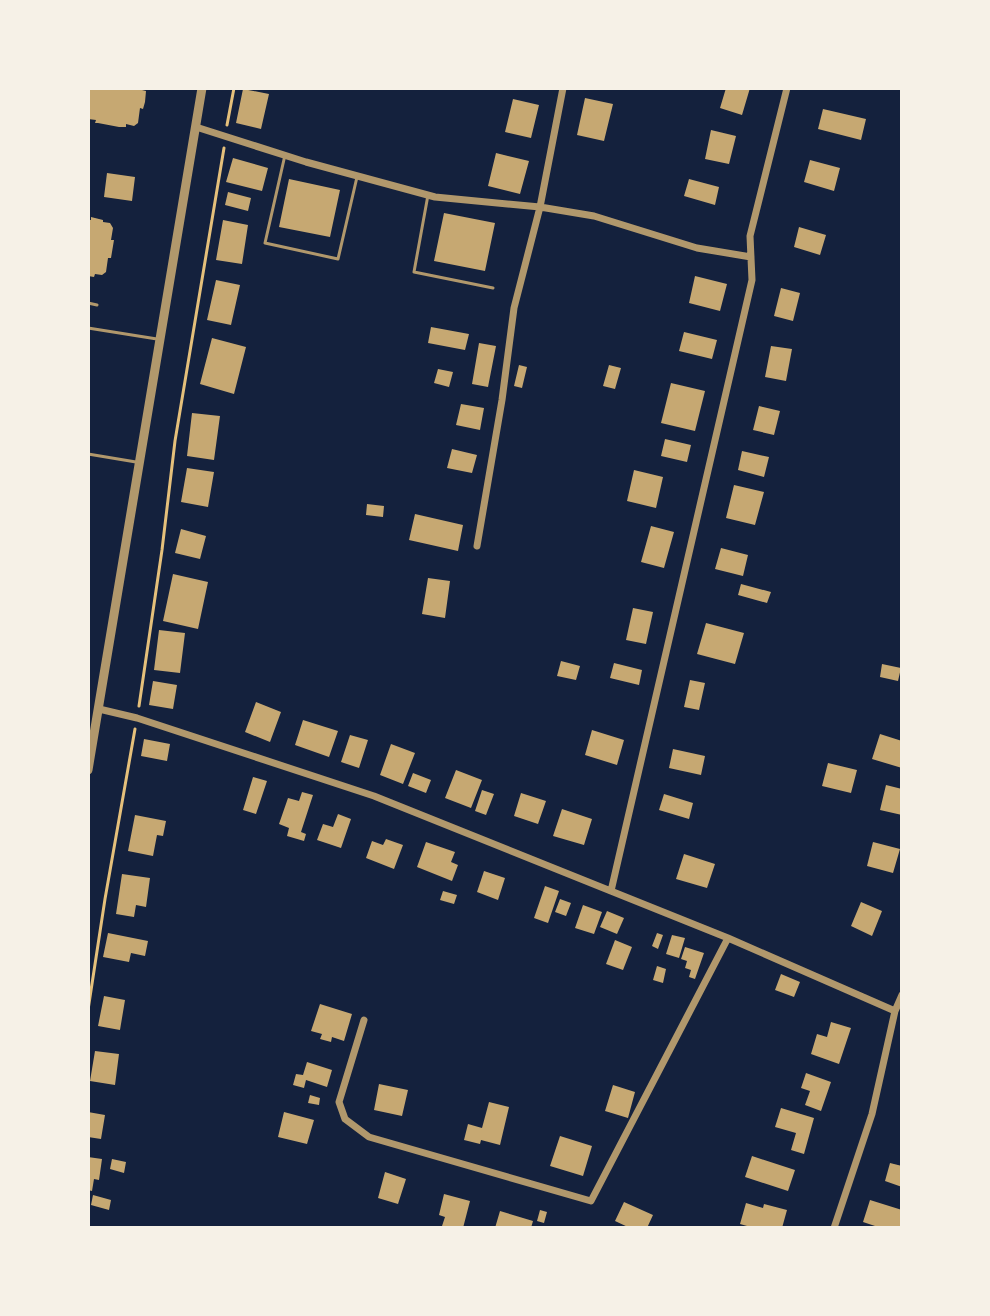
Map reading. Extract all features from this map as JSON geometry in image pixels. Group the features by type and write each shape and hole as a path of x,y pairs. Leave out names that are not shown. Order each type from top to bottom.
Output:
{"street":[{"path":"88,770 202,88"},
{"path":"477,546 514,308 540,207 563,88"},
{"path":"611,891 752,280 750,236 787,88"},
{"path":"196,127 428,195 594,216 697,248 751,257"},
{"path":"99,709 137,718 374,796 728,938 898,1013"},
{"path":"364,1020 339,1102 345,1119 369,1137 591,1201 728,938"},
{"path":"834,1228 872,1114 902,995"}],"lane":[{"path":"285,155 265,243 338,259 358,176"},
{"path":"428,195 414,272 493,288"},
{"path":"88,303 97,305"},
{"path":"88,328 160,340"},
{"path":"88,454 140,463"}],"path":[{"path":"88,1010 137,718 175,441 234,88"}],"building":[{"path":"88,88 143,88 146,91 145,102 143,109 140,108 138,123 119,127 88,119"},
{"path":"726,88 750,88 742,115 720,108"},
{"path":"243,89 269,94 261,129 236,123"},
{"path":"585,98 613,104 604,141 577,135"},
{"path":"513,99 539,105 531,138 505,132"},
{"path":"823,109 866,119 861,140 818,129"},
{"path":"711,130 736,136 729,164 705,159"},
{"path":"496,153 529,161 520,194 488,186"},
{"path":"233,158 268,168 262,191 226,182"},
{"path":"810,160 840,168 834,191 804,182"},
{"path":"107,173 135,177 132,201 104,197"},
{"path":"289,179 340,190 330,237 279,227"},
{"path":"689,179 719,187 715,205 684,196"},
{"path":"228,192 251,198 248,211 225,205"},
{"path":"444,213 495,223 485,271 434,261"},
{"path":"91,217 110,223 113,228 111,240 114,240 106,272 94,277 88,276 88,220"},
{"path":"223,220 248,225 242,264 216,260"},
{"path":"799,227 826,235 820,255 794,247"},
{"path":"695,276 727,284 720,311 689,303"},
{"path":"216,280 240,285 231,325 207,320"},
{"path":"781,288 800,293 793,321 774,316"},
{"path":"431,327 469,334 465,350 428,343"},
{"path":"684,332 717,340 712,359 679,351"},
{"path":"212,338 246,347 234,394 200,384"},
{"path":"479,343 496,346 488,387 472,384"},
{"path":"771,346 792,349 786,381 765,377"},
{"path":"519,365 527,367 522,388 514,386"},
{"path":"609,365 621,368 615,389 603,386"},
{"path":"438,369 453,372 449,387 434,383"},
{"path":"671,383 705,391 695,431 661,423"},
{"path":"461,404 484,408 480,430 456,425"},
{"path":"759,406 780,411 774,435 753,430"},
{"path":"192,413 220,416 214,460 187,456"},
{"path":"665,439 691,445 687,462 661,456"},
{"path":"452,449 477,455 472,473 447,468"},
{"path":"742,451 769,457 764,477 738,470"},
{"path":"187,468 214,472 208,507 181,502"},
{"path":"634,470 663,477 656,508 627,501"},
{"path":"734,485 764,492 755,525 726,518"},
{"path":"367,504 384,506 383,517 366,515"},
{"path":"415,514 463,525 458,551 409,540"},
{"path":"651,526 674,532 664,568 641,562"},
{"path":"181,529 206,536 200,559 175,553"},
{"path":"721,548 748,555 743,576 715,569"},
{"path":"173,574 208,582 198,629 163,621"},
{"path":"428,578 450,581 445,618 422,614"},
{"path":"741,584 771,592 767,603 738,595"},
{"path":"633,608 653,612 646,644 626,640"},
{"path":"706,623 744,633 735,664 697,654"},
{"path":"159,630 185,633 180,673 154,670"},
{"path":"561,661 580,666 576,680 557,676"},
{"path":"614,663 642,670 639,685 610,678"},
{"path":"882,664 901,668 898,681 880,677"},
{"path":"690,680 705,683 699,710 684,707"},
{"path":"153,681 177,685 173,709 149,705"},
{"path":"256,702 281,712 270,742 245,732"},
{"path":"303,720 338,731 329,757 295,745"},
{"path":"592,730 624,740 617,765 585,755"},
{"path":"880,734 902,741 902,768 872,759"},
{"path":"350,735 368,740 359,768 341,762"},
{"path":"144,739 170,744 167,761 141,756"},
{"path":"391,744 415,753 403,784 380,775"},
{"path":"673,749 705,756 701,775 669,768"},
{"path":"828,763 857,770 851,793 822,786"},
{"path":"456,770 482,780 471,808 445,798"},
{"path":"413,773 431,780 426,793 408,786"},
{"path":"253,777 267,781 256,814 243,810"},
{"path":"886,785 902,789 902,815 880,810"},
{"path":"482,790 494,794 486,815 475,811"},
{"path":"302,792 313,795 301,832 306,834 304,841 287,836 289,828 279,824 288,798 299,801"},
{"path":"521,793 546,801 538,824 514,816"},
{"path":"664,794 693,803 689,819 659,810"},
{"path":"562,809 592,819 584,845 553,836"},
{"path":"338,814 351,819 341,848 317,840 323,824 333,827"},
{"path":"135,815 166,821 163,836 157,835 153,856 128,851"},
{"path":"386,839 403,845 394,869 366,858 372,841 383,845"},
{"path":"426,842 455,852 451,862 458,865 452,881 417,867"},
{"path":"873,842 900,849 893,873 867,866"},
{"path":"684,854 715,864 707,888 676,879"},
{"path":"484,871 505,878 498,900 477,892"},
{"path":"122,874 150,878 146,907 136,905 134,917 116,914"},
{"path":"545,886 559,891 548,923 534,918"},
{"path":"443,891 457,895 454,904 440,900"},
{"path":"560,899 571,903 566,916 555,912"},
{"path":"861,902 882,911 872,936 851,926"},
{"path":"583,905 602,912 594,934 575,928"},
{"path":"607,911 624,918 617,934 600,927"},
{"path":"108,933 148,941 145,956 131,953 129,962 103,957"},
{"path":"657,933 663,935 658,949 652,946"},
{"path":"672,935 685,938 679,958 666,954"},
{"path":"615,940 632,947 623,970 606,964"},
{"path":"685,947 704,953 695,979 689,977 691,970 685,968 687,961 681,959"},
{"path":"657,966 666,969 663,983 653,980"},
{"path":"781,974 800,982 794,997 775,990"},
{"path":"104,996 125,1000 120,1030 98,1026"},
{"path":"320,1004 352,1014 344,1041 332,1037 331,1042 320,1039 322,1034 311,1031"},
{"path":"831,1022 851,1028 839,1064 811,1054 817,1034 827,1037"},
{"path":"95,1051 119,1054 115,1085 90,1081"},
{"path":"307,1062 332,1070 327,1087 306,1080 304,1088 293,1085 296,1074 303,1075"},
{"path":"806,1073 831,1082 821,1111 805,1105 810,1091 801,1088"},
{"path":"379,1084 408,1090 402,1116 374,1110"},
{"path":"613,1085 635,1092 628,1118 605,1111"},
{"path":"310,1095 320,1098 319,1105 308,1103"},
{"path":"489,1102 509,1107 500,1145 464,1140 468,1124 482,1128"},
{"path":"781,1108 814,1118 804,1154 791,1150 796,1133 775,1127"},
{"path":"88,1112 105,1115 101,1139 88,1137"},
{"path":"284,1112 314,1120 307,1144 278,1137"},
{"path":"560,1136 592,1146 583,1176 550,1166"},
{"path":"752,1156 795,1170 788,1191 745,1177"},
{"path":"88,1157 102,1159 99,1180 94,1179 92,1191 88,1190"},
{"path":"112,1159 126,1162 124,1173 110,1169"},
{"path":"890,1163 902,1166 902,1187 885,1181"},
{"path":"385,1172 406,1179 398,1204 378,1198"},
{"path":"444,1194 470,1201 463,1228 442,1226 445,1217 439,1215"},
{"path":"93,1195 111,1200 109,1210 91,1205"},
{"path":"870,1200 902,1210 902,1228 881,1228 863,1222"},
{"path":"624,1202 653,1215 647,1228 630,1228 615,1221"},
{"path":"746,1203 787,1210 782,1228 754,1228 740,1224"},
{"path":"540,1210 547,1212 544,1223 537,1221"},
{"path":"500,1211 533,1221 531,1228 495,1228"}]}
